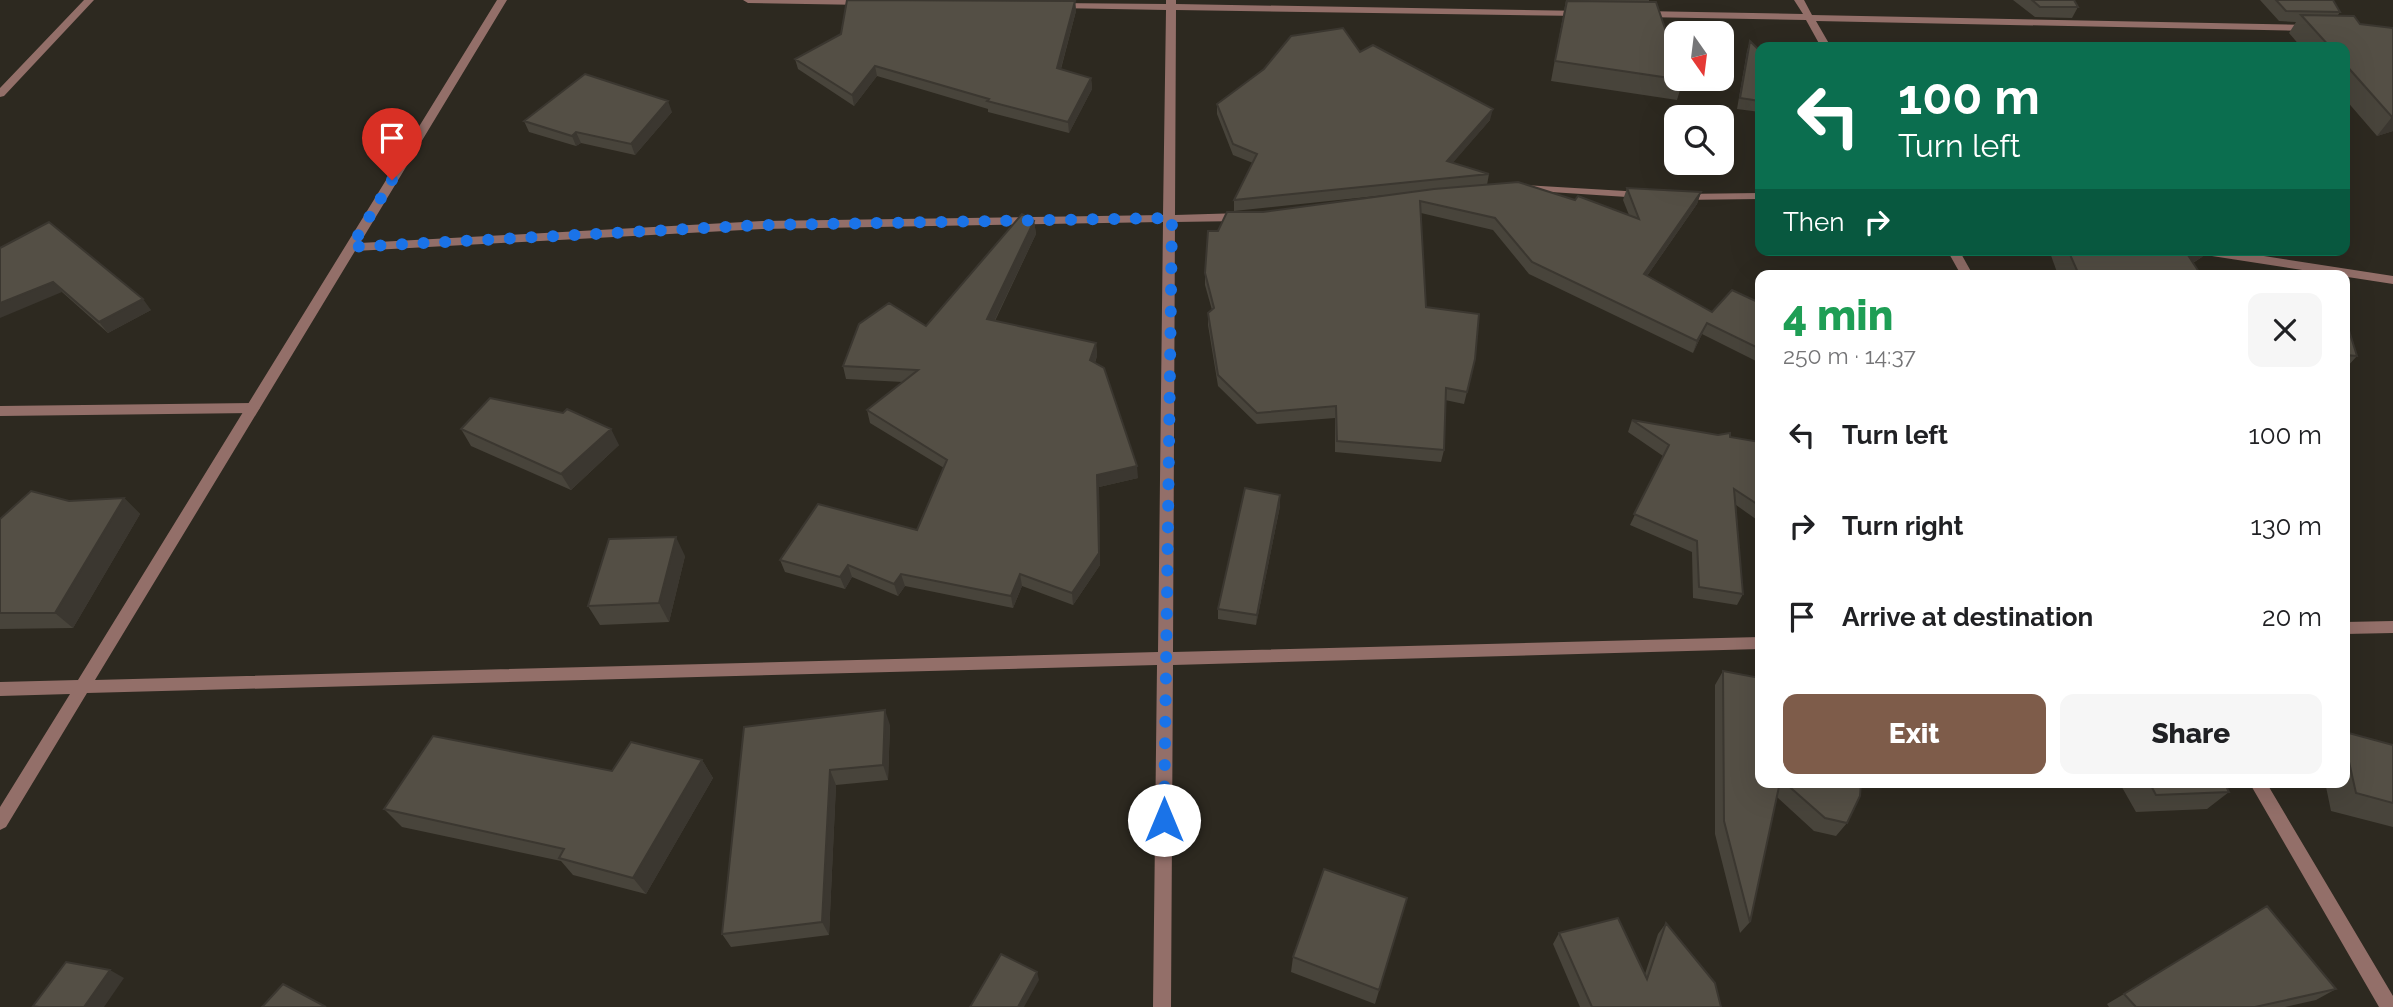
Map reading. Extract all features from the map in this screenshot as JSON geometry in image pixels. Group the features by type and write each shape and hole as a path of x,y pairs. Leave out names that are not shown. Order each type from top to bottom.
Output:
{"street":[{"path":"0,94 89,0"},
{"path":"0,822 502,0"},
{"path":"748,0 871,2"},
{"path":"1800,0 1823,42"},
{"path":"1048,5 1171,3 1602,13"},
{"path":"1162,1007 1172,218 1171,3"},
{"path":"1630,14 2323,28"},
{"path":"1506,189 1656,196"},
{"path":"1670,196 1755,196"},
{"path":"351,247 762,225 1249,217"},
{"path":"2239,256 2333,270"},
{"path":"2350,273 2393,279"},
{"path":"0,411 253,408"},
{"path":"2350,628 2393,627"},
{"path":"0,689 1755,643"},
{"path":"2261,788 2389,1007"}],"building":[{"path":"847,0 1075,1 1057,68 1091,78 1068,122 987,101 989,99 875,66 852,95 795,59 841,34"},
{"path":"2032,0 2074,0 2078,7 2040,7"},
{"path":"2276,0 2333,0 2340,12 2286,11"},
{"path":"1567,1 1656,2 1664,26 1664,77 1555,61"},
{"path":"2301,15 2354,16 2360,24 2393,28 2393,117 2350,70 2350,42 2325,42"},
{"path":"1343,28 1360,52 1373,45 1493,109 1447,161 1489,174 1234,200 1257,154 1233,144 1217,104 1264,69 1291,36"},
{"path":"1750,41 1755,46 1755,100 1740,98"},
{"path":"585,74 668,101 631,144 576,132 572,136 524,121"},
{"path":"1518,182 1575,200 1578,196 1639,219 1627,188 1701,192 1644,274 1712,312 1732,290 1755,301 1755,347 1707,323 1697,341 1532,262 1495,218 1420,201 1426,307 1479,314 1475,359 1467,392 1446,388 1444,450 1337,441 1336,406 1257,413 1218,375 1208,313 1214,308 1205,273 1208,231 1218,231 1227,212 1263,212 1434,189"},
{"path":"1022,214 1034,221 987,319 1096,343 1090,360 1104,368 1137,466 1097,475 1099,553 1072,593 1020,574 1011,596 901,574 894,584 848,565 840,577 780,560 818,504 917,530 947,460 867,410 918,370 843,366 859,324 889,303 926,326"},
{"path":"49,222 143,299 99,322 53,282 0,303 0,248"},
{"path":"2071,256 2189,256 2198,270 2077,270"},
{"path":"2350,334 2357,356 2350,355"},
{"path":"490,398 563,413 567,409 611,429 561,474 461,429"},
{"path":"1632,420 1718,435 1730,433 1730,437 1755,441 1755,503 1734,489 1743,594 1699,587 1697,541 1634,514 1669,445"},
{"path":"1245,488 1280,495 1257,615 1218,609"},
{"path":"31,491 69,501 124,498 55,613 0,613 0,519"},
{"path":"676,537 659,603 588,606 609,539"},
{"path":"1723,671 1755,677 1755,788 1779,788 1750,922 1724,821"},
{"path":"885,710 883,765 830,770 822,922 722,934 744,727"},
{"path":"2350,733 2393,745 2393,803 2356,793 2350,766"},
{"path":"433,736 612,771 631,742 702,760 633,878 559,858 564,849 384,809"},
{"path":"1791,788 1861,788 1860,796 1847,823 1825,818"},
{"path":"2152,788 2227,788 2229,792 2156,795"},
{"path":"1324,869 1407,898 1379,990 1293,957"},
{"path":"2267,906 2336,989 2255,1007 2136,1007 2124,994"},
{"path":"1618,918 1647,979 1666,923 1715,983 1721,1007 1592,1007 1559,933"},
{"path":"1001,954 1037,972 1018,1007 970,1007"},
{"path":"66,962 110,970 84,1007 33,1006"},
{"path":"283,984 326,1007 262,1007"}],"route":[{"path":"392,180 351,247 762,225 1172,218 1164,820"}]}
